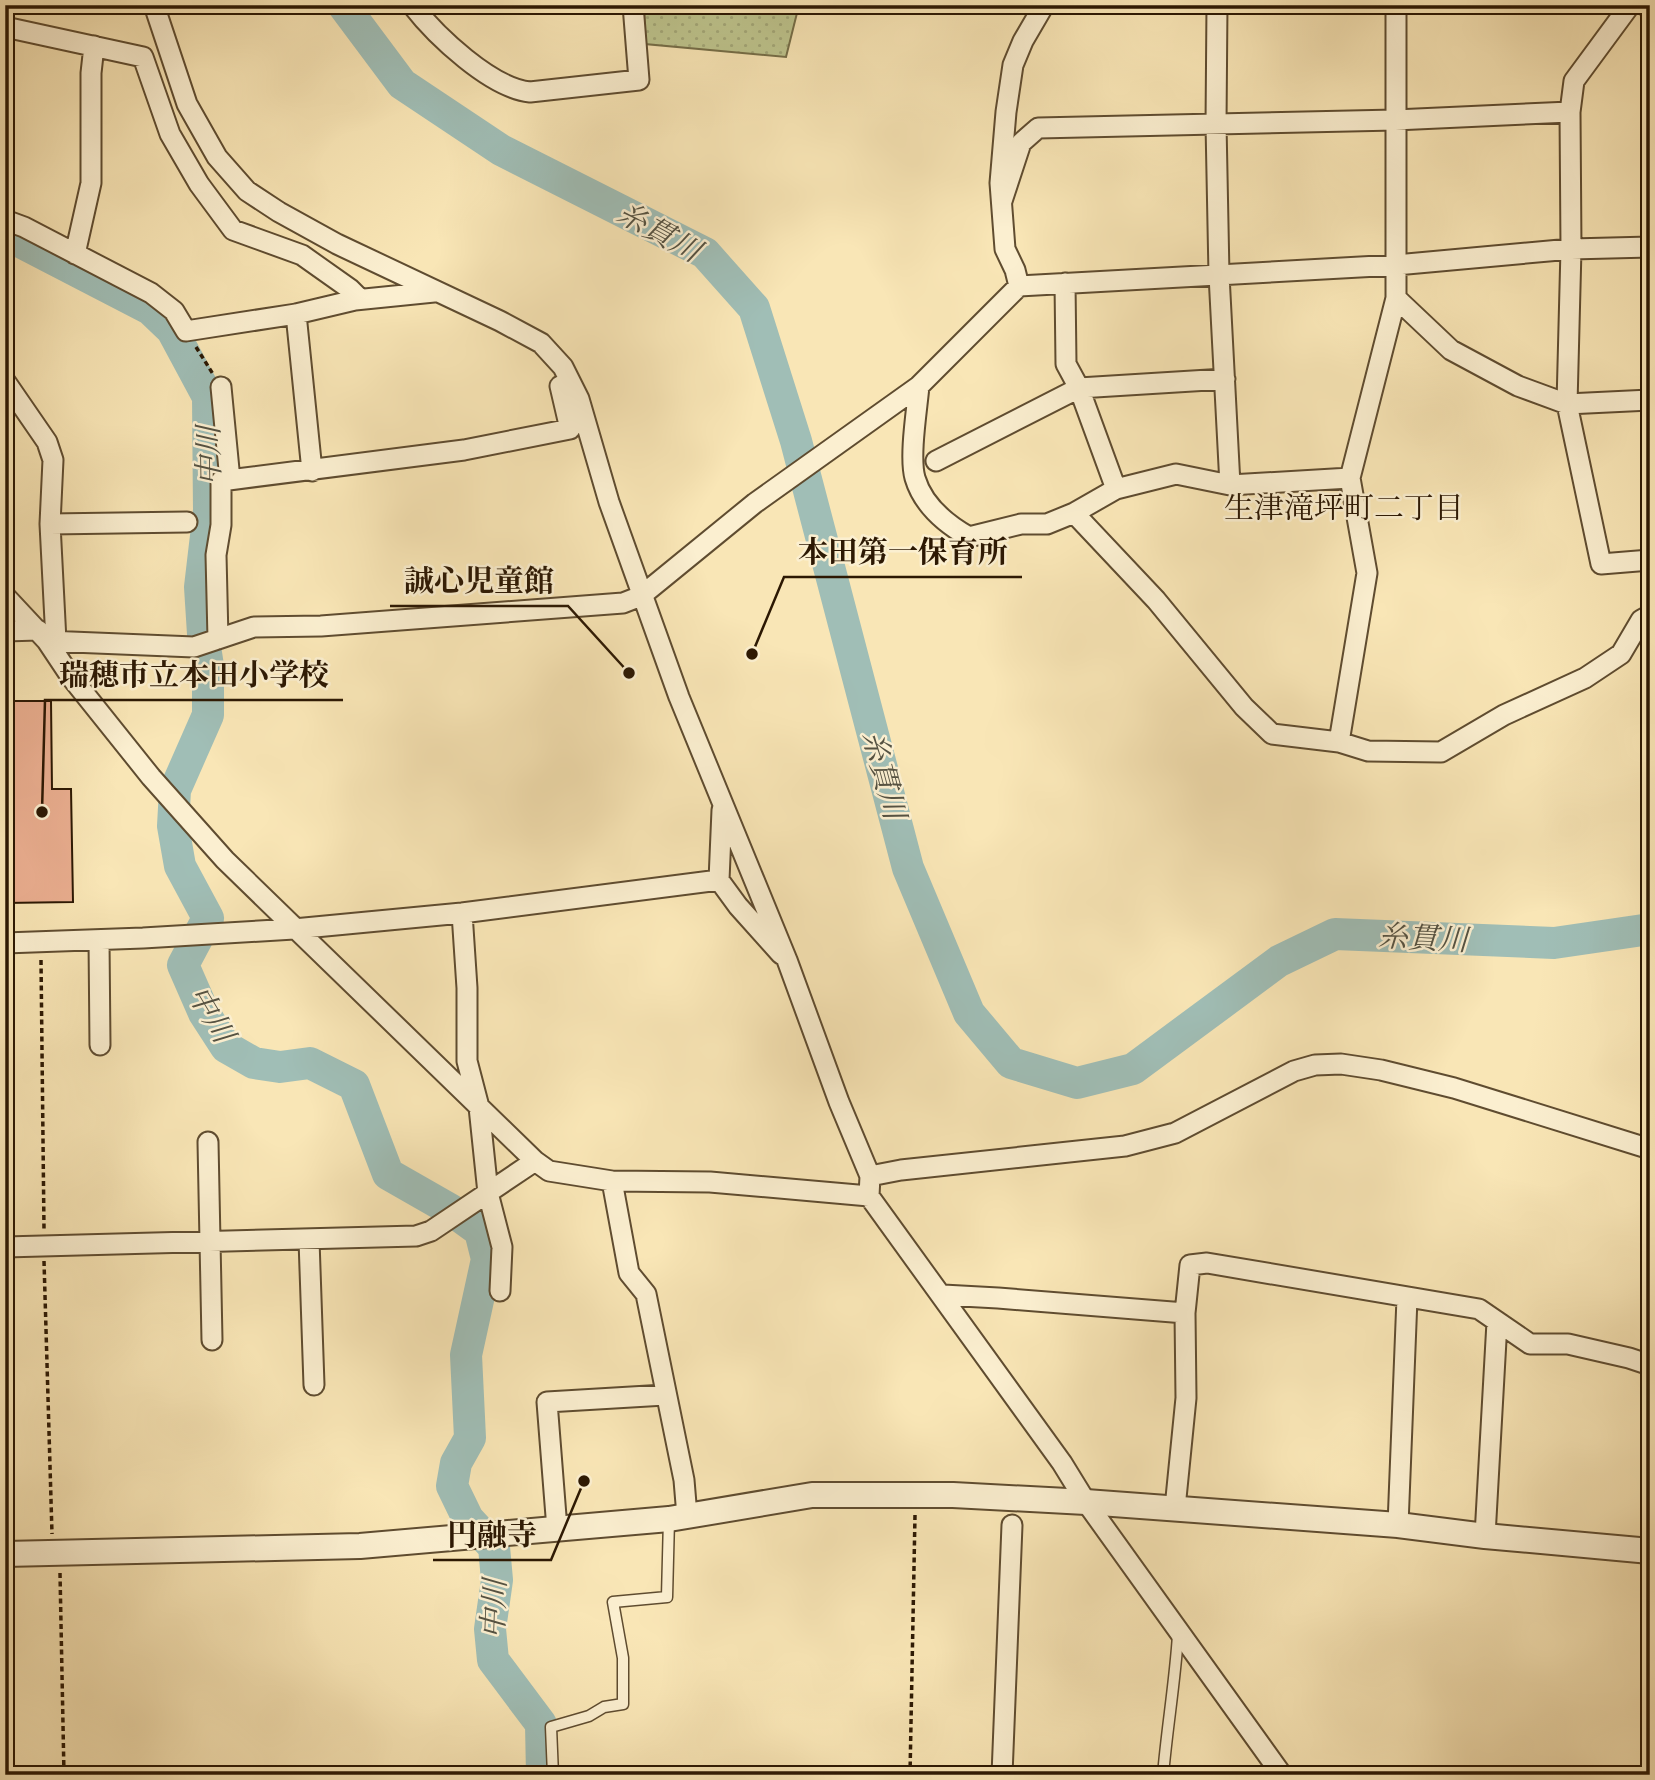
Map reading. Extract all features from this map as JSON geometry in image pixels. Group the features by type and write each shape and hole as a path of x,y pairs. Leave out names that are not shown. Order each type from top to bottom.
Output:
{"street":[{"path":"154,5 187,104 217,157 247,191 337,244 541,343 563,367 579,399 609,502 641,596 787,960 839,1102 870,1176 869,1196 943,1295 1062,1463 1086,1502 1282,1775"},
{"path":"412,5 429,26 494,79 516,90 530,92 639,80 633,5"},
{"path":"1019,286 1005,249 1000,183 1006,113 1013,65 1023,41 1044,5"},
{"path":"1217,5 1219,275 1230,485"},
{"path":"1339,741 1367,573 1350,478 1396,298 1395,5"},
{"path":"1630,5 1574,81 1570,112 1571,249 1567,404 1601,564 1650,560"},
{"path":"5,27 143,57 170,134 199,184 233,230 302,255 350,289 359,299"},
{"path":"75,254 91,183 91,73 94,46"},
{"path":"1002,201 1021,143 1038,128 1395,120 1570,112"},
{"path":"5,219 151,293 174,312 186,331 296,314 359,299 435,292"},
{"path":"5,631 47,637 194,647 254,627 321,626 623,603 641,596 755,503 919,386 1019,286 1396,265 1571,249 1650,247"},
{"path":"1065,283 1066,364 1079,388 1116,489"},
{"path":"1396,298 1451,350 1518,386 1567,404 1650,400"},
{"path":"296,314 312,471"},
{"path":"936,461 1079,388 1225,379"},
{"path":"6,382 47,442 53,460 47,637"},
{"path":"217,639 216,555 221,525 221,481 464,450 570,429 560,386 570,382"},
{"path":"919,386 915,478 932,509 952,528 969,537 1021,524 1047,524 1074,513 1116,489 1176,474 1230,485 1350,478"},
{"path":"221,387 230,481"},
{"path":"1074,513 1156,600 1244,707 1272,734 1339,741 1368,751 1441,752 1504,715 1585,678 1621,654 1641,620 1650,615"},
{"path":"50,524 187,522"},
{"path":"5,596 47,637 71,677 151,777 225,860 535,1161 550,1171 612,1181 710,1182 869,1196"},
{"path":"722,802 719,880 760,933 787,960"},
{"path":"5,943 294,929 462,914 719,880"},
{"path":"462,914 467,988 467,1061 479,1107 488,1193 502,1247 500,1291"},
{"path":"99,940 100,1045"},
{"path":"870,1176 901,1170 1125,1146 1175,1133 1294,1072 1315,1065 1341,1064 1454,1087 1650,1149"},
{"path":"208,1142 212,1340"},
{"path":"5,1247 416,1236 431,1231 535,1161"},
{"path":"612,1181 629,1273 646,1294 684,1480 678,1518"},
{"path":"309,1240 314,1385"},
{"path":"1175,1508 1186,1398 1185,1313 1190,1265 1207,1263 1479,1309 1530,1343 1568,1344 1650,1365"},
{"path":"943,1295 1185,1313"},
{"path":"1398,1525 1407,1297"},
{"path":"1485,1536 1497,1322"},
{"path":"557,1529 547,1402 665,1395"},
{"path":"5,1554 359,1546 678,1518 812,1495 916,1495 1086,1502 1398,1525 1650,1551"},
{"path":"1002,1775 1012,1525"}],"lane":[{"path":"553,1775 551,1727 589,1716 604,1707 623,1703 623,1658 613,1602 667,1597 678,1518"},
{"path":"1163,1775 1175,1681 1178,1628"}],"path":[{"path":"186,331 221,387"},
{"path":"910,1775 916,1495"},
{"path":"60,1553 64,1775"},
{"path":"458,1775 532,1769 532,1775"}],"green space":[{"path":"644,5 799,5 786,57 645,44"}],"building":[{"path":"5,701 51,701 52,789 71,789 73,902 5,903"}],"waterway":[{"name":"糸貫川","path":"343,5 402,84 501,150 705,253 754,308 796,441 908,868 969,1013 1011,1063 1077,1083 1133,1069 1279,961 1335,934 1554,943 1650,929"},
{"name":"中川","path":"5,234 150,309 172,330 208,397 209,510 200,587 208,666 208,715 175,790 173,826 180,866 208,918 183,965 204,1013 226,1047 254,1063 280,1067 310,1063 354,1085 388,1174 451,1210 480,1231 487,1259 466,1355 470,1438 456,1463 452,1486 468,1519 494,1547 497,1580 490,1629 493,1660 541,1724 542,1775"}],"place":[{"name":"本田第一保育所","path":"752,654"},
{"name":"誠心児童館","path":"629,673"},
{"name":"瑞穂市立本田小学校","path":"42,812"},
{"name":"円融寺","path":"584,1481"}],"district":[{"name":"生津滝坪町二丁目","path":"1344,508"}]}
